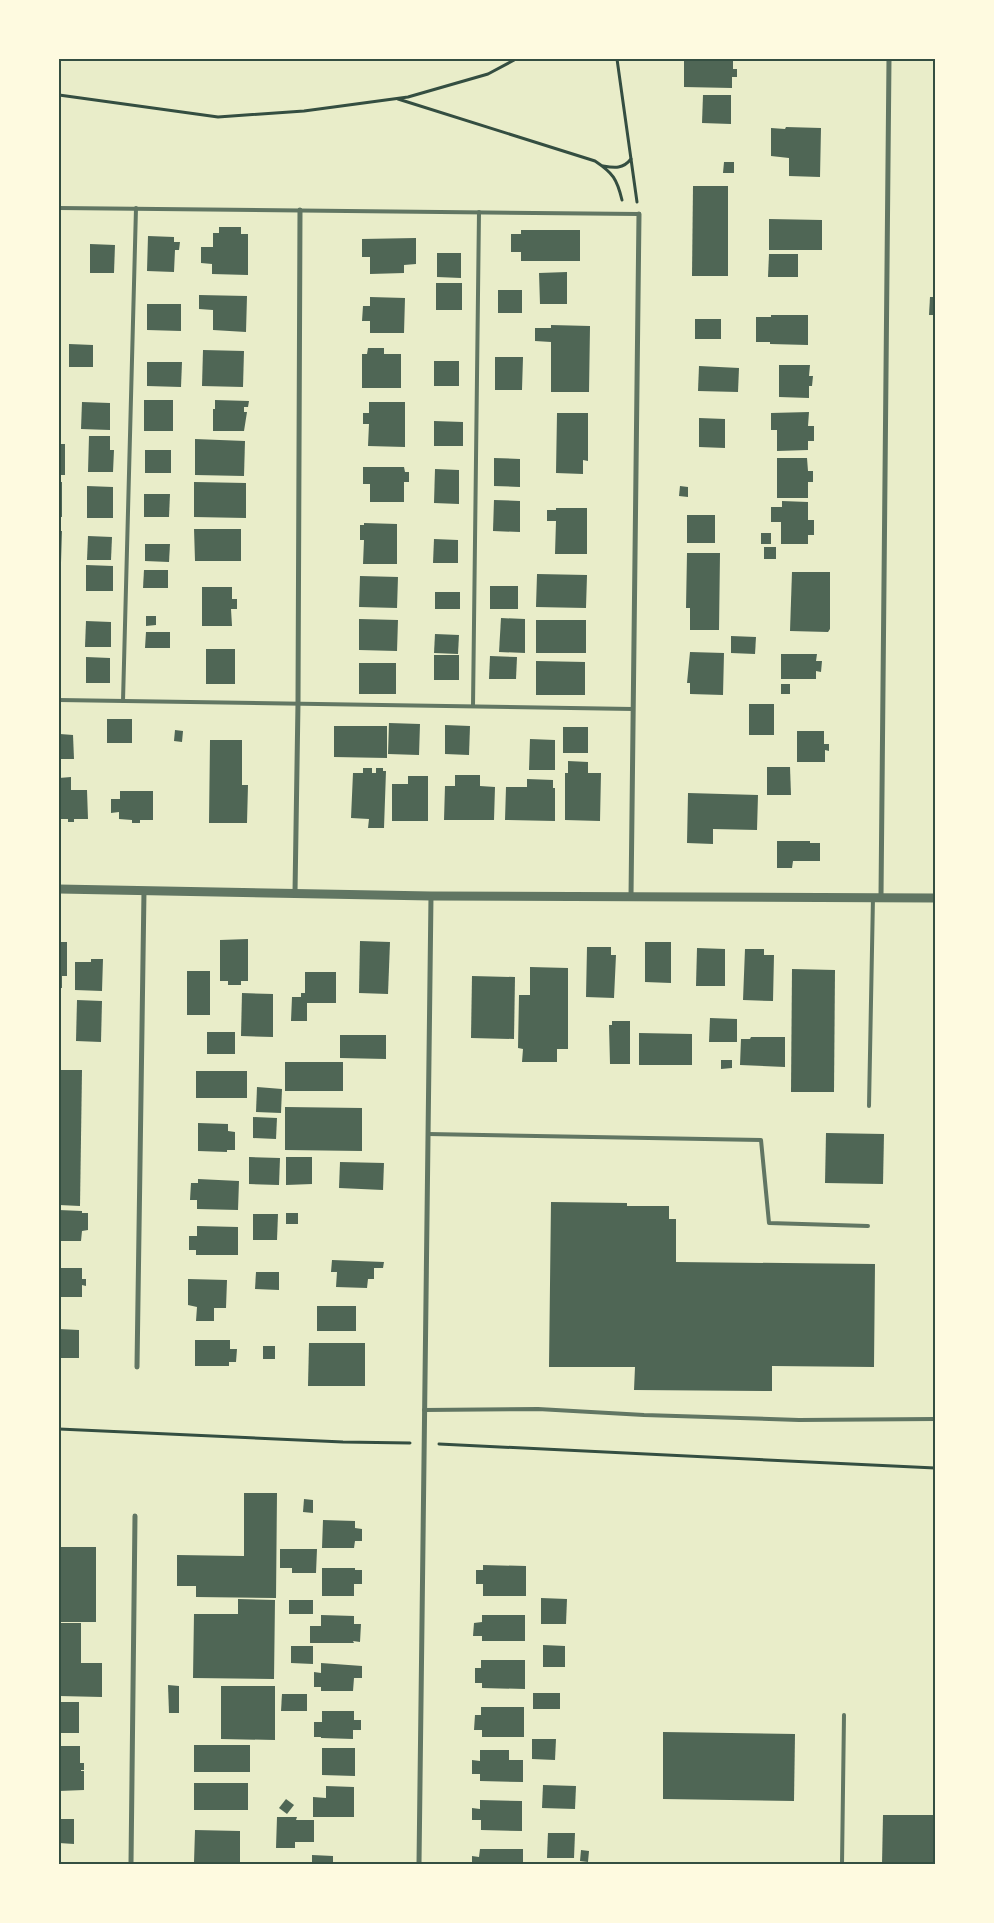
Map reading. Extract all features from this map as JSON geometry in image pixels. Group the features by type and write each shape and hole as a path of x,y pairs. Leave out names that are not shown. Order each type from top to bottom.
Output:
{"street":[{"path":"877,897 889,59"},
{"path":"295,894 298,703 300,210"},
{"path":"630,897 639,214"},
{"path":"59,889 431,896 935,898"},
{"path":"137,1367 144,891"},
{"path":"418,1864 431,896"},
{"path":"131,1864 135,1516"}],"lane":[{"path":"59,208 639,214"},
{"path":"123,701 136,208"},
{"path":"473,706 479,212"},
{"path":"59,700 633,709"},
{"path":"869,1106 877,897"},
{"path":"428,1134 761,1140 769,1223 868,1226"},
{"path":"424,1410 538,1409 644,1415 799,1420 935,1419"},
{"path":"842,1864 844,1715"}],"path":[{"path":"59,95 218,117 304,111 408,97 488,74 516,59"},
{"path":"617,59 639,214"},
{"path":"398,99 595,161 610,171 618,186 623,213"},
{"path":"602,165 619,167 626,165 632,159"},
{"path":"59,1429 343,1442 399,1442"},
{"path":"442,1444 935,1468"}],"building":[{"path":"684,59 733,59 733,69 737,69 737,77 732,77 732,88 684,87"},
{"path":"703,95 731,95 731,124 702,123"},
{"path":"786,127 821,128 820,177 789,176 789,158 771,156 771,128 785,129"},
{"path":"724,162 734,162 734,173 723,173"},
{"path":"693,186 728,186 728,276 692,276"},
{"path":"769,219 822,220 822,250 769,250"},
{"path":"219,227 241,227 241,234 248,234 248,275 212,274 212,264 201,263 201,247 213,247 213,233 219,233"},
{"path":"521,230 580,230 580,261 521,261 521,252 511,252 511,234 521,234"},
{"path":"148,236 174,237 174,242 180,242 179,250 175,250 174,272 147,271"},
{"path":"416,238 416,264 404,265 404,273 370,274 370,257 362,257 362,239"},
{"path":"90,244 115,245 114,273 90,273"},
{"path":"437,253 461,253 461,278 437,277"},
{"path":"769,254 798,254 798,277 768,277"},
{"path":"567,272 567,304 540,304 539,273"},
{"path":"436,283 462,283 462,310 436,310"},
{"path":"498,290 522,290 522,313 498,313"},
{"path":"199,295 247,296 246,332 213,330 213,310 199,309"},
{"path":"370,297 405,298 404,333 370,333 370,321 362,321 363,306 370,306"},
{"path":"930,297 935,297 935,315 929,315"},
{"path":"147,304 181,304 181,331 147,330"},
{"path":"771,315 808,315 808,345 756,342 756,317 771,317"},
{"path":"695,319 721,319 721,339 695,339"},
{"path":"551,325 590,326 589,392 551,392 551,342 535,341 535,328 551,328"},
{"path":"69,344 93,345 93,367 69,367"},
{"path":"368,348 384,348 384,354 401,354 401,388 362,388 362,354 367,354"},
{"path":"203,350 244,351 243,387 202,386"},
{"path":"495,357 523,357 522,390 495,390"},
{"path":"434,361 459,361 459,386 434,386"},
{"path":"147,362 182,362 181,387 147,386"},
{"path":"779,365 810,365 809,376 813,376 812,386 809,386 809,398 779,397"},
{"path":"699,366 739,368 738,392 698,391"},
{"path":"144,400 173,400 173,431 144,431"},
{"path":"215,400 249,401 248,407 244,407 244,412 247,412 244,431 213,431"},
{"path":"82,402 110,403 110,430 81,429"},
{"path":"369,402 405,402 405,447 368,446 369,424 363,424 363,413 369,413"},
{"path":"809,412 808,426 814,426 814,441 808,441 808,450 777,451 777,430 771,430 771,413"},
{"path":"557,413 588,413 588,461 583,460 583,474 556,473"},
{"path":"699,418 725,419 725,448 699,447"},
{"path":"434,421 463,422 463,446 434,446"},
{"path":"89,436 110,436 110,450 114,450 113,472 88,472"},
{"path":"195,439 245,441 244,476 195,475"},
{"path":"59,444 65,444 65,475 59,475"},
{"path":"145,450 171,450 171,473 145,473"},
{"path":"494,458 520,459 520,487 494,486"},
{"path":"777,458 807,458 808,471 813,471 813,482 808,482 808,498 777,498"},
{"path":"363,467 404,467 405,472 409,472 409,482 404,482 404,502 370,502 370,484 363,484"},
{"path":"435,469 459,470 459,504 434,503"},
{"path":"59,482 62,482 62,517 59,517"},
{"path":"194,482 246,483 246,518 194,517"},
{"path":"87,486 113,487 113,518 87,518"},
{"path":"680,486 688,487 688,497 679,496"},
{"path":"144,494 170,494 169,517 144,517"},
{"path":"494,500 520,501 520,532 493,531"},
{"path":"782,501 808,502 808,520 814,520 814,535 808,535 808,544 781,544 781,522 771,522 771,507 782,507"},
{"path":"556,508 587,508 587,554 555,554 556,521 547,521 547,510 556,510"},
{"path":"687,515 715,515 715,543 687,543"},
{"path":"364,523 397,524 397,564 363,564 364,540 360,540 360,525 364,525"},
{"path":"194,529 241,529 241,561 195,561"},
{"path":"59,531 62,531 61,562 59,561"},
{"path":"761,533 771,533 771,544 761,544"},
{"path":"88,536 112,537 111,560 87,560"},
{"path":"434,539 458,540 458,563 433,563"},
{"path":"145,544 170,544 169,562 145,561"},
{"path":"764,547 776,547 776,559 764,559"},
{"path":"687,553 720,553 719,630 690,630 690,608 686,608"},
{"path":"86,565 113,566 113,591 86,591"},
{"path":"144,570 168,570 168,588 143,588"},
{"path":"792,572 830,572 830,629 828,632 790,631"},
{"path":"537,574 587,575 586,608 536,607"},
{"path":"360,576 398,577 397,608 359,607"},
{"path":"490,586 518,586 518,609 490,609"},
{"path":"202,587 232,587 232,599 237,599 237,609 231,609 232,626 202,626"},
{"path":"435,592 460,592 460,609 435,609"},
{"path":"146,616 156,616 156,625 146,626"},
{"path":"501,618 525,619 525,653 499,652"},
{"path":"359,619 398,620 397,651 359,650"},
{"path":"536,620 586,620 586,653 536,653"},
{"path":"86,621 111,622 111,647 85,647"},
{"path":"146,632 170,632 170,648 145,648"},
{"path":"435,634 459,635 458,654 434,653"},
{"path":"731,636 756,637 755,654 731,653"},
{"path":"206,649 235,649 235,684 206,684"},
{"path":"690,652 724,653 723,695 690,694 690,683 687,683"},
{"path":"781,654 817,654 816,661 822,661 821,672 816,671 816,679 781,679"},
{"path":"434,655 459,655 459,680 434,680"},
{"path":"490,656 517,657 516,679 489,679"},
{"path":"86,657 110,658 110,683 86,683"},
{"path":"536,661 585,662 585,695 536,695"},
{"path":"359,663 396,663 396,694 359,694"},
{"path":"781,684 790,684 790,694 781,694"},
{"path":"749,704 774,704 774,735 749,735"},
{"path":"107,719 132,719 132,743 107,743"},
{"path":"389,723 420,724 419,755 388,754"},
{"path":"445,725 470,726 469,755 445,754"},
{"path":"334,726 387,726 387,758 334,757"},
{"path":"563,727 588,727 588,753 563,753"},
{"path":"175,730 183,731 182,742 174,741"},
{"path":"797,731 824,731 824,744 829,744 829,751 825,750 825,762 797,762"},
{"path":"60,734 73,735 74,759 60,759"},
{"path":"530,739 555,740 555,770 529,770"},
{"path":"210,740 242,740 242,785 248,785 247,823 209,823"},
{"path":"568,761 588,762 588,773 601,773 600,821 565,820 565,773 568,773"},
{"path":"767,767 790,767 791,795 767,795"},
{"path":"363,768 372,768 372,773 376,773 376,768 383,768 383,771 386,771 384,828 368,828 369,819 351,818 353,773 363,773"},
{"path":"455,775 480,775 480,786 495,787 494,820 444,820 445,786 455,786"},
{"path":"408,776 428,776 428,821 392,821 392,784 408,784"},
{"path":"71,777 71,790 87,790 88,819 74,819 74,822 68,822 68,819 59,819 59,778"},
{"path":"527,779 553,780 553,788 555,788 555,821 505,820 506,787 527,787"},
{"path":"120,791 153,791 153,820 140,820 140,823 132,823 132,820 119,819 119,812 111,813 111,799 120,799"},
{"path":"688,793 758,795 757,830 713,829 713,844 687,843"},
{"path":"777,841 810,841 810,843 820,843 820,861 793,861 792,868 777,868"},
{"path":"248,939 248,981 241,981 241,985 228,985 228,981 220,981 220,940"},
{"path":"360,941 390,942 388,994 359,993"},
{"path":"59,942 67,942 67,976 62,976 62,988 59,988"},
{"path":"645,942 671,942 671,983 645,982"},
{"path":"587,947 611,947 611,955 616,955 614,998 586,997"},
{"path":"697,948 725,949 725,986 696,986"},
{"path":"745,949 764,949 764,955 774,955 773,1001 743,1000"},
{"path":"91,959 103,959 102,991 75,990 75,962 91,962"},
{"path":"530,967 568,968 568,1049 557,1049 557,1062 522,1062 523,1049 518,1048 519,995 530,995"},
{"path":"792,969 835,970 834,1092 791,1092"},
{"path":"187,971 210,971 210,1015 187,1015"},
{"path":"305,972 336,972 336,1003 307,1003 307,1021 291,1021 292,997 301,997 301,993 305,993"},
{"path":"472,976 515,977 514,1039 471,1038"},
{"path":"242,993 273,994 273,1037 241,1036"},
{"path":"77,1000 102,1001 101,1042 76,1041"},
{"path":"710,1018 737,1019 737,1042 709,1042"},
{"path":"612,1021 630,1021 630,1064 610,1064 609,1025 612,1025"},
{"path":"207,1032 235,1032 235,1054 207,1054"},
{"path":"639,1033 692,1034 692,1065 639,1065"},
{"path":"340,1035 386,1035 386,1059 340,1058"},
{"path":"751,1037 785,1037 785,1067 740,1065 741,1039 750,1039"},
{"path":"721,1060 732,1060 732,1068 721,1069"},
{"path":"285,1062 343,1062 343,1091 285,1091"},
{"path":"59,1070 82,1070 80,1206 59,1205"},
{"path":"196,1071 247,1071 247,1098 196,1098"},
{"path":"257,1087 282,1089 281,1113 256,1112"},
{"path":"285,1107 362,1108 362,1151 285,1150"},
{"path":"253,1117 277,1118 276,1139 253,1138"},
{"path":"198,1123 228,1124 228,1131 235,1132 235,1150 227,1150 227,1152 198,1151"},
{"path":"826,1133 884,1134 883,1184 825,1183"},
{"path":"249,1157 280,1158 279,1185 249,1184"},
{"path":"286,1157 312,1157 312,1184 286,1185"},
{"path":"340,1162 384,1163 383,1190 339,1188"},
{"path":"198,1179 239,1181 238,1210 197,1209 197,1200 190,1200 191,1183 198,1183"},
{"path":"551,1202 627,1203 627,1206 669,1206 669,1219 676,1219 676,1262 875,1264 874,1367 772,1366 772,1391 634,1390 635,1367 549,1367"},
{"path":"59,1210 88,1213 88,1230 82,1231 81,1241 59,1241"},
{"path":"286,1213 298,1213 298,1224 286,1224"},
{"path":"253,1214 278,1214 277,1240 253,1240"},
{"path":"197,1226 238,1227 238,1255 196,1255 196,1250 189,1250 189,1236 197,1236"},
{"path":"332,1260 384,1262 383,1268 374,1268 374,1279 368,1279 367,1288 336,1287 337,1272 331,1272"},
{"path":"59,1268 82,1268 82,1279 86,1279 86,1286 82,1285 82,1297 59,1297"},
{"path":"256,1272 279,1272 279,1290 255,1289"},
{"path":"188,1279 227,1280 226,1308 214,1308 214,1321 196,1321 197,1307 188,1305"},
{"path":"317,1306 356,1306 356,1331 317,1331"},
{"path":"59,1329 79,1330 79,1358 59,1358"},
{"path":"195,1340 230,1340 230,1349 237,1349 236,1362 229,1362 229,1366 195,1366"},
{"path":"309,1343 365,1343 365,1386 308,1386"},
{"path":"263,1346 275,1346 275,1359 263,1359"},
{"path":"244,1493 277,1493 276,1598 196,1597 196,1586 177,1586 177,1555 244,1556"},
{"path":"304,1499 313,1500 313,1513 303,1512"},
{"path":"323,1520 355,1521 355,1528 362,1529 362,1541 355,1541 354,1548 322,1548"},
{"path":"59,1547 96,1547 96,1622 59,1622"},
{"path":"280,1549 317,1549 316,1573 292,1573 292,1568 280,1568"},
{"path":"483,1565 526,1566 526,1596 483,1596 483,1584 476,1584 476,1570 483,1570"},
{"path":"322,1568 355,1568 355,1570 362,1570 362,1584 354,1584 354,1596 322,1596"},
{"path":"541,1598 567,1599 566,1624 541,1624"},
{"path":"238,1599 275,1600 274,1679 193,1678 194,1614 238,1614"},
{"path":"289,1600 313,1600 313,1614 289,1614"},
{"path":"321,1615 354,1616 354,1624 361,1624 360,1642 310,1643 310,1626 321,1626"},
{"path":"482,1615 525,1615 525,1641 482,1641 482,1636 473,1636 474,1623 482,1622"},
{"path":"59,1623 81,1623 81,1663 102,1663 102,1697 59,1696"},
{"path":"543,1645 565,1646 565,1667 543,1667"},
{"path":"291,1646 313,1646 313,1664 291,1663"},
{"path":"481,1660 525,1660 525,1689 482,1688 482,1683 475,1683 475,1668 481,1668"},
{"path":"321,1663 362,1666 362,1678 354,1678 353,1691 321,1691 321,1687 314,1687 314,1672 321,1673"},
{"path":"168,1685 179,1686 179,1713 169,1713"},
{"path":"221,1686 275,1686 275,1740 221,1739"},
{"path":"533,1693 560,1693 560,1709 533,1709"},
{"path":"282,1694 307,1694 307,1711 281,1711"},
{"path":"59,1702 79,1702 79,1733 59,1733"},
{"path":"481,1707 524,1707 524,1737 482,1737 482,1730 474,1730 475,1715 481,1715"},
{"path":"322,1711 354,1711 354,1720 361,1720 361,1730 353,1730 353,1739 314,1737 314,1722 322,1722"},
{"path":"663,1732 795,1734 794,1801 663,1799"},
{"path":"532,1739 556,1739 555,1760 532,1759"},
{"path":"194,1745 250,1745 250,1772 194,1772"},
{"path":"59,1746 80,1746 80,1763 84,1763 84,1770 81,1771 84,1771 84,1790 59,1791"},
{"path":"322,1748 355,1748 355,1776 322,1775"},
{"path":"480,1750 509,1750 509,1760 523,1760 523,1782 480,1781 480,1774 472,1774 472,1760 480,1761"},
{"path":"194,1783 248,1783 248,1810 194,1810"},
{"path":"543,1785 576,1786 575,1809 542,1808"},
{"path":"326,1786 354,1787 354,1817 313,1817 313,1797 326,1798"},
{"path":"286,1799 294,1805 287,1814 279,1808"},
{"path":"480,1800 522,1801 522,1831 481,1830 481,1820 472,1820 472,1808 480,1809"},
{"path":"883,1815 935,1815 935,1864 882,1864"},
{"path":"277,1817 297,1817 296,1820 314,1820 314,1842 295,1842 295,1848 276,1848"},
{"path":"59,1819 74,1819 74,1844 59,1843"},
{"path":"195,1830 240,1831 240,1864 194,1863"},
{"path":"548,1833 575,1833 574,1858 547,1858"},
{"path":"480,1849 523,1849 523,1864 472,1864 472,1856 479,1857"},
{"path":"581,1850 589,1851 588,1862 580,1861"},
{"path":"312,1855 333,1856 333,1864 312,1864"}]}
